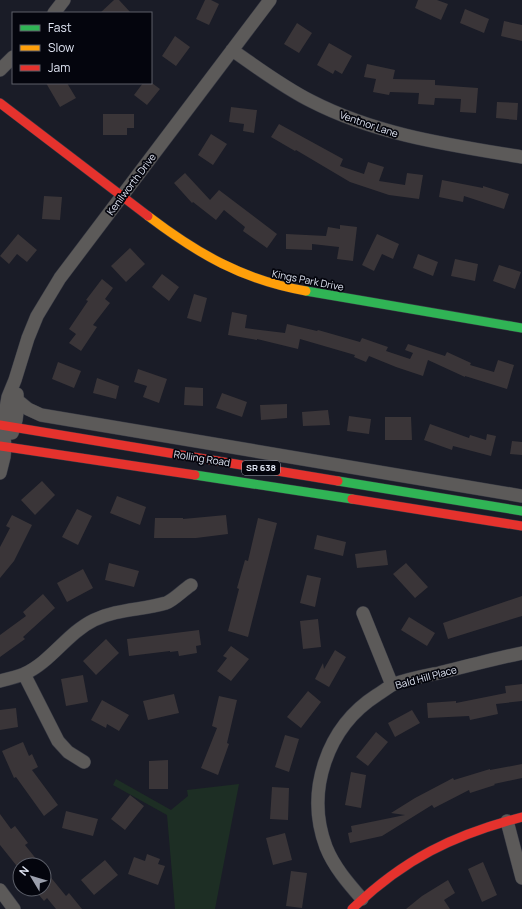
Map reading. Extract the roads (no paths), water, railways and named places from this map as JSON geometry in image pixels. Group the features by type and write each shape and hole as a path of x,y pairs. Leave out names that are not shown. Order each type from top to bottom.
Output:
{"main road":[{"name":"Kings Park Drive","path":"0,103 170,232 200,253 235,271 267,283 293,289 522,328"},
{"name":"Rolling Road","path":"6,426 522,511"},
{"name":"Rolling Road","path":"3,446 302,490 522,526"},
{"path":"352,909 362,899 406,865 433,850 475,831 522,817"}],"street":[{"path":"55,12 64,0"},
{"name":"Kenilworth Drive","path":"6,426 3,411 15,380 28,338 37,316 47,298 60,278 270,0"},
{"name":"Ventnor Lane","path":"232,50 283,85 311,101 346,117 392,133 438,143 522,157"},
{"path":"0,70 12,58"},
{"name":"Kenilworth Drive","path":"0,473 6,426 17,400 15,380"},
{"name":"Rolling Road","path":"17,400 28,409 41,415 522,496"},
{"path":"0,681 24,674 35,668 73,634 92,621 114,612 167,602 191,585"},
{"path":"363,614 392,685"},
{"name":"Bald Hill Place","path":"362,899 341,875 326,847 319,817 319,784 327,754 343,726 367,701 392,685 419,677 522,653"},
{"path":"24,674 58,741 68,752 84,762"},
{"path":"507,821 522,878"},
{"path":"0,890 14,909"}]}
